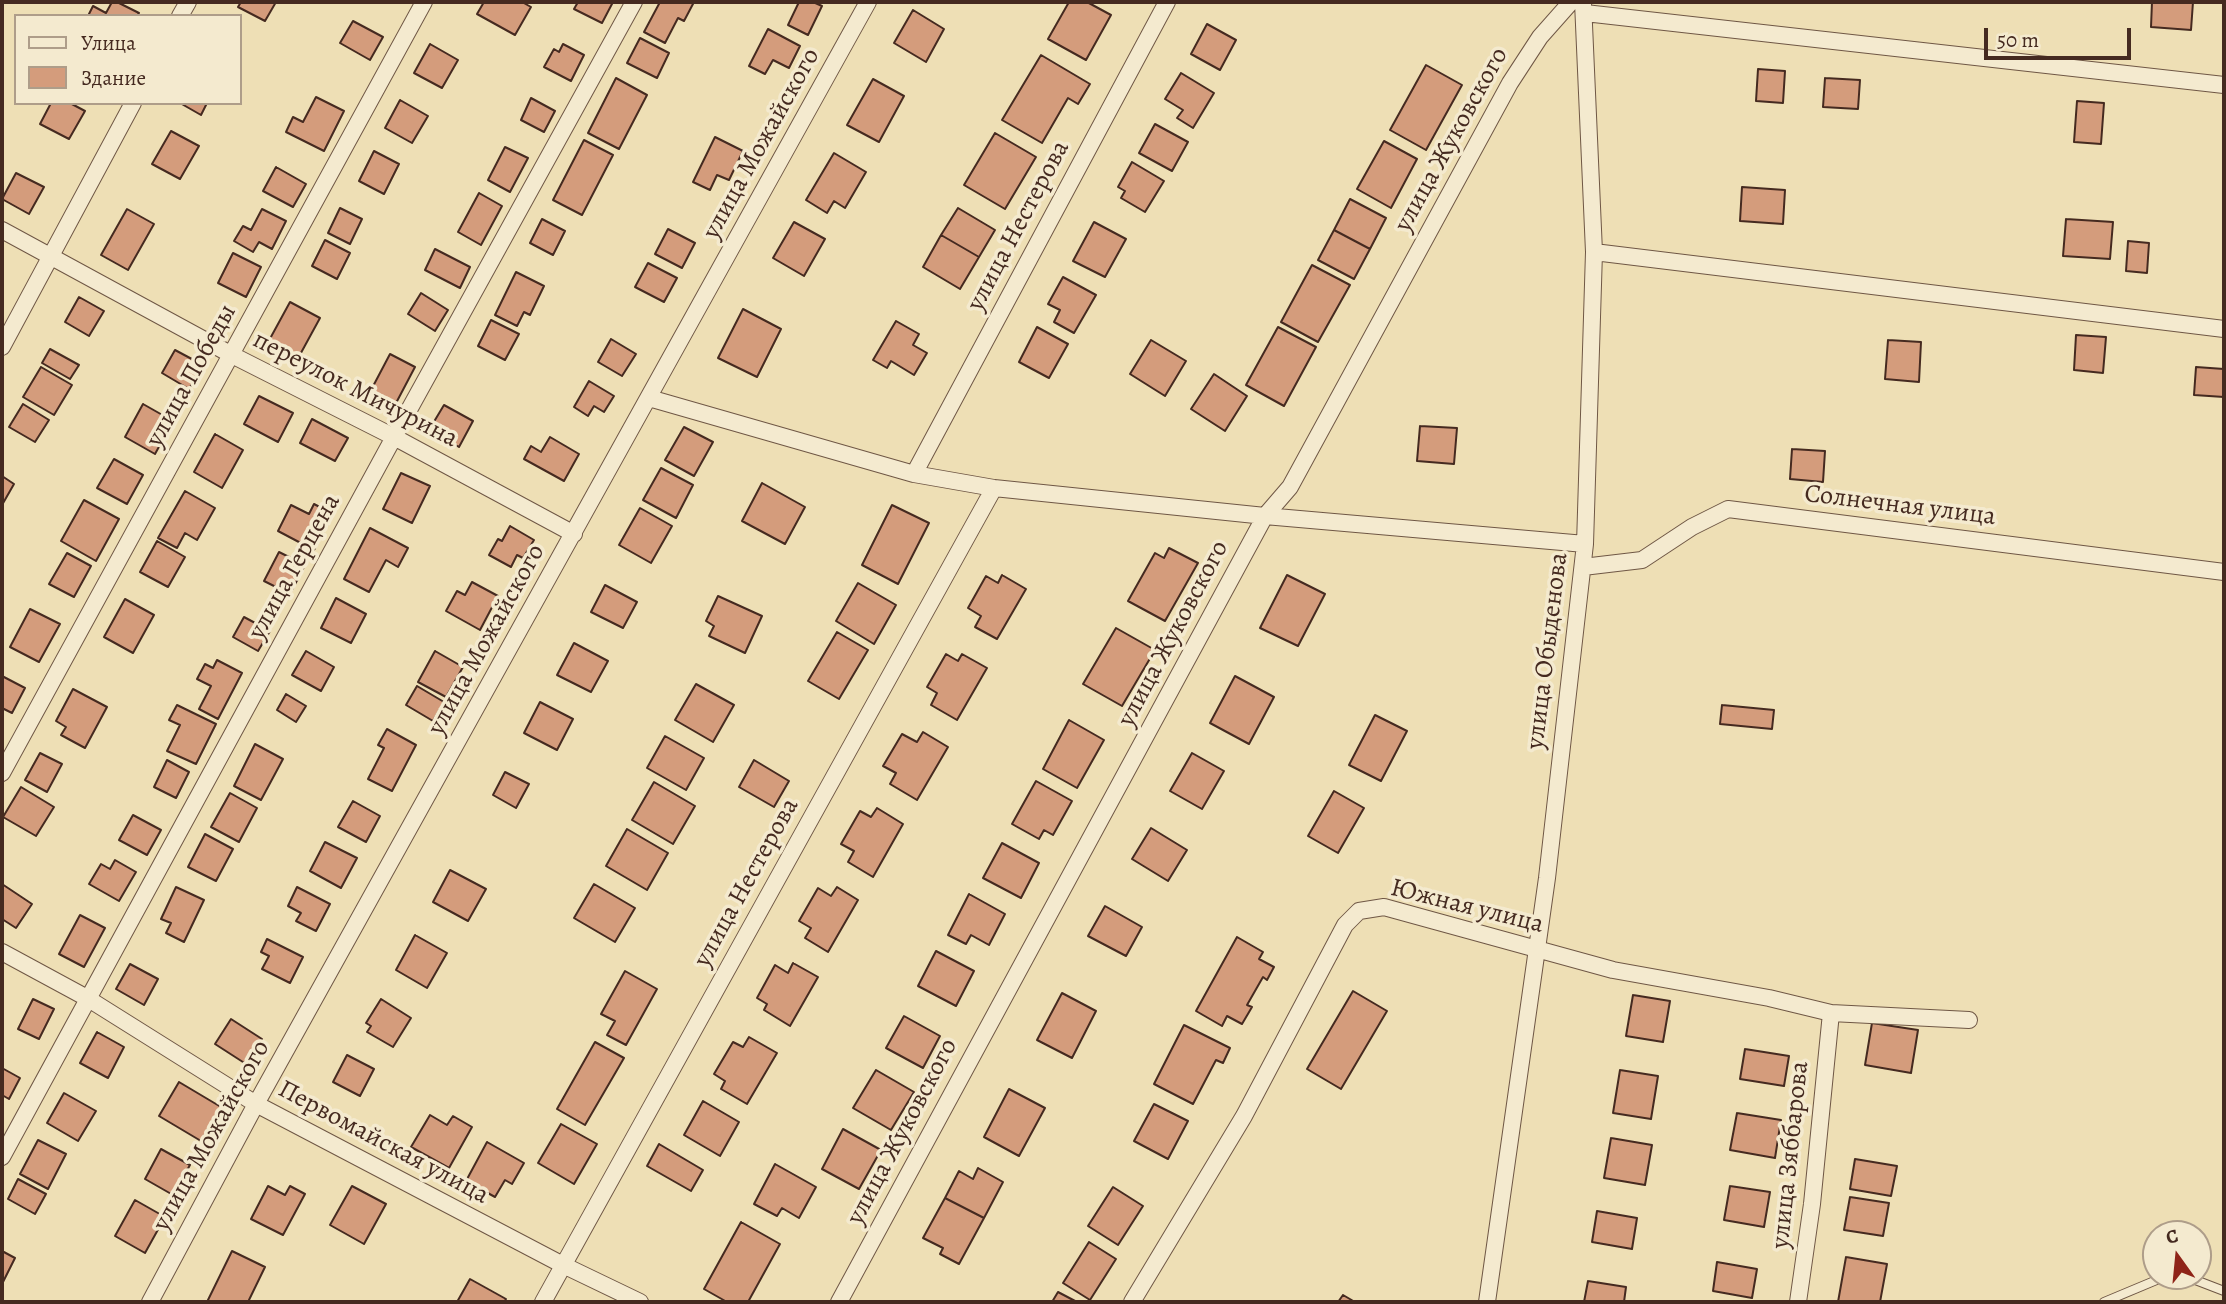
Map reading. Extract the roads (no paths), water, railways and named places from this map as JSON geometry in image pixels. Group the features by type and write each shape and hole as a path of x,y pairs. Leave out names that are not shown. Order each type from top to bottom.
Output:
{"street":[{"name":"улица Победы","path":"2,774 425,2"},
{"name":"улица Герцена","path":"2,1157 634,2"},
{"name":"улица Можайского","path":"149,1302 256,1104 868,2"},
{"name":"улица Нестерова","path":"914,474 1167,2"},
{"name":"улица Жуковского","path":"839,1302 1265,516 1290,487 1510,83 1540,37 1571,2"},
{"path":"1584,8 2224,85"},
{"name":"улица Обыденова","path":"1486,1302 1536,950 1585,544 1594,252 1584,8"},
{"path":"2,347 132,105"},
{"name":"переулок Мичурина","path":"2,230 232,355 394,437 574,534"},
{"path":"1594,252 2224,330"},
{"path":"649,398 914,474 994,488 1265,516 1585,544"},
{"name":"улица Нестерова","path":"543,1302 994,488"},
{"name":"Солнечная улица","path":"1583,567 1642,560 1692,527 1728,509 2224,572"},
{"name":"Южная улица","path":"1132,1302 1244,1116 1345,925 1359,911 1384,907 1613,970 1769,998 1831,1013 1969,1020"},
{"name":"Первомайская улица","path":"2,952 87,998 256,1104 563,1265 640,1302"},
{"name":"улица Зяббарова","path":"1798,1302 1812,1204 1831,1013"}],"lane":[{"path":"2105,1302 2142,1286"}]}
